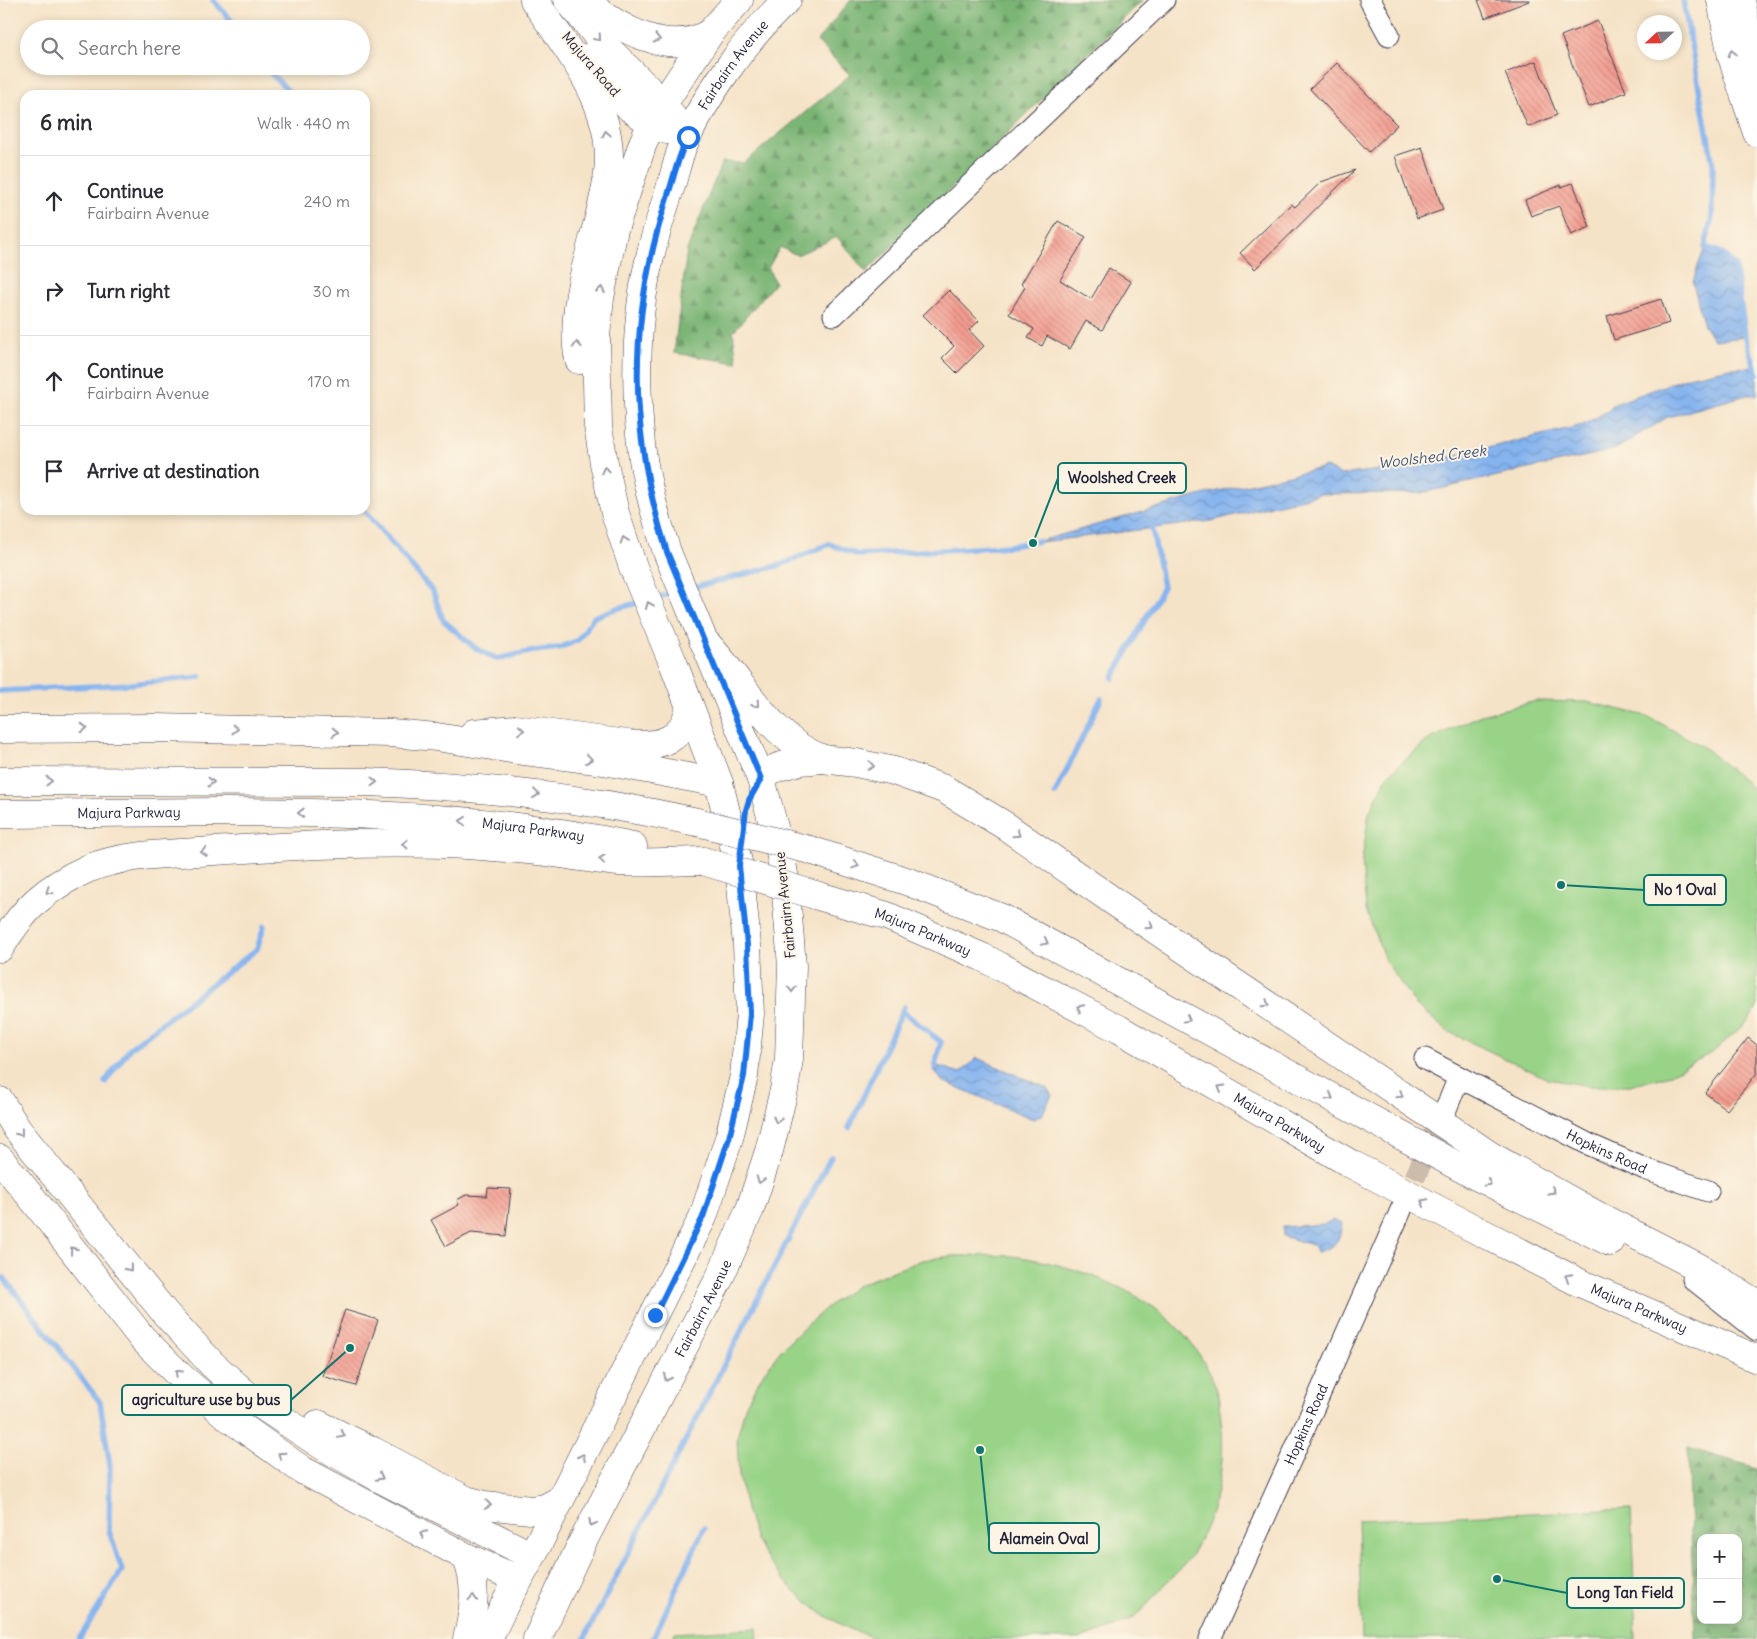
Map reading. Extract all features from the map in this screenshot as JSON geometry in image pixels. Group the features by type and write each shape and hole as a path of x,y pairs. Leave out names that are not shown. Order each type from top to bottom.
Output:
{"main road":[{"name":"Majura Road","path":"534,0 630,108 658,113"},
{"path":"488,1639 532,1556 703,1217 729,1138 744,1076 750,1014 747,945 739,866 719,783 665,643 633,567 615,513 598,426 579,360 577,336 582,280 606,182 609,160 608,141 598,104 582,70 534,0"},
{"name":"Majura Road","path":"568,0 658,113"},
{"path":"584,0 600,14 627,29 662,41 692,42 710,34"},
{"path":"598,426 596,336 600,298 614,229 643,143 658,113 710,34 739,0"},
{"name":"Fairbairn Avenue","path":"537,1639 567,1574 719,1279 750,1209 769,1151 786,1083 792,1002 792,966 785,880 772,820 757,786 655,516 640,436 637,387 638,337 649,259 679,156 687,138 732,64 765,22 787,0"},
{"path":"1721,0 1732,56 1757,133"},
{"path":"1741,0 1757,86"},
{"path":"658,113 687,138"},
{"path":"701,636 723,661 758,707 785,737 802,750 823,759"},
{"path":"437,737 515,729 634,745 652,745 663,742 678,733 686,720 690,708"},
{"path":"0,729 187,728 391,733 437,737 604,761 719,783 757,786"},
{"path":"739,866 746,810 757,786 770,771 778,767 800,761 823,759 856,763 894,771 944,789 1004,825 1116,903 1491,1156 1600,1217 1700,1268 1757,1304"},
{"path":"0,781 367,782 425,784 535,794 641,810 810,850 906,881 1002,918 1502,1190 1625,1249 1757,1304"},
{"name":"Majura Parkway","path":"0,814 298,813 436,818 563,833 703,861 887,916 982,957 1119,1029 1351,1164 1580,1283 1757,1359"},
{"path":"0,948 20,917 45,893 89,868 137,857 328,844 440,844 523,849 620,862 703,861"},
{"path":"0,1101 17,1129 165,1313 212,1364 248,1397 323,1446 567,1574"},
{"path":"0,1159 142,1338 181,1377 228,1417 302,1470 466,1557 519,1580 556,1599"},
{"path":"248,1397 322,1425 466,1500 485,1505 531,1510 545,1508 560,1500"},
{"path":"466,1557 474,1582 473,1603 467,1639"}],"street":[{"path":"834,315 1164,0"},
{"path":"1370,0 1389,35"},
{"name":"Hopkins Road","path":"1425,1059 1604,1151 1645,1169 1708,1191"},
{"path":"1446,1109 1459,1077"},
{"name":"Hopkins Road","path":"1210,1639 1401,1210"},
{"path":"1693,1278 1757,1330"},
{"path":"1710,1340 1757,1338"}],"green space":[{"path":"851,0 1143,0 866,272 837,237 797,255 780,247 768,268 775,283 733,332 737,363 674,353 687,250 722,162 744,163 850,75 817,41"},
{"path":"1536,701 1587,702 1647,716 1702,746 1745,781 1757,795 1757,1008 1748,1021 1713,1052 1667,1076 1630,1086 1589,1086 1548,1079 1447,1031 1415,1004 1385,960 1366,910 1362,860 1369,813 1388,775 1428,740 1481,715"},
{"path":"994,1255 1038,1260 1073,1269 1126,1290 1156,1309 1184,1335 1200,1356 1212,1378 1218,1395 1223,1449 1218,1485 1208,1520 1201,1537 1186,1563 1139,1612 1117,1626 1080,1639 877,1639 850,1629 822,1614 794,1591 769,1562 756,1540 746,1509 739,1475 737,1438 746,1404 764,1372 782,1349 808,1324 832,1303 860,1284 922,1260 952,1256"},
{"path":"1688,1448 1757,1468 1757,1639 1695,1639"},
{"path":"1631,1509 1636,1639 1362,1639 1358,1520"},
{"path":"757,1628 758,1639 675,1639 674,1633"}],"water":[{"path":"1705,248 1711,248 1735,265 1745,335 1714,340 1704,326 1693,283"},
{"path":"1757,367 1757,395 1747,395 1668,417 1614,450 1421,493 1320,494 1211,521 1033,543 1209,493 1326,467 1341,475 1417,465 1583,425 1611,409 1612,405 1688,377 1730,368"},
{"path":"977,1058 1047,1088 1052,1095 1042,1115 1033,1119 942,1081 933,1068 935,1065 960,1073"},
{"path":"1333,1220 1342,1224 1338,1240 1332,1246 1317,1252 1315,1246 1283,1236 1283,1227 1324,1224"}],"building":[{"path":"1478,0 1529,0 1529,1 1485,18"},
{"path":"1598,21 1626,92 1589,107 1561,36"},
{"path":"1536,61 1557,115 1528,127 1505,73"},
{"path":"1337,63 1397,125 1369,152 1310,89"},
{"path":"1422,147 1443,210 1417,219 1395,156"},
{"path":"1355,170 1255,269 1240,253 1291,204 1295,207 1321,182"},
{"path":"1573,183 1590,227 1571,235 1559,206 1531,216 1525,200 1561,185 1561,187"},
{"path":"1058,221 1086,237 1060,280 1091,299 1109,268 1131,282 1102,330 1086,321 1070,349 1047,336 1042,346 1028,338 1034,329 1009,314 1025,287 1021,284"},
{"path":"949,290 979,321 969,330 984,346 957,373 942,358 954,346 923,315"},
{"path":"1661,299 1669,323 1614,340 1607,316"},
{"path":"1748,1038 1757,1045 1757,1073 1727,1110 1705,1093"},
{"path":"488,1188 511,1189 506,1236 471,1233 446,1246 431,1220 459,1205 457,1200 466,1195 487,1196"},
{"path":"345,1310 378,1320 356,1386 322,1376"}],"waterway":[{"name":"Woolshed Creek","path":"213,0 231,20"},
{"path":"1683,0 1713,165 1712,217 1705,248 1717,251 1735,265 1745,335 1757,374"},
{"name":"Woolshed Creek","path":"273,75 287,90"},
{"name":"Woolshed Creek","path":"368,515 433,592 443,620 475,648 497,659 533,651 559,648 578,640 594,617 641,602"},
{"path":"1113,678 1163,587 1151,522"},
{"name":"Woolshed Creek","path":"691,588 781,565 829,544 858,555 1010,546 1039,541"},
{"name":"Woolshed Creek","path":"655,598 677,592"},
{"path":"0,691 130,684 200,677"},
{"path":"1055,794 1101,699"},
{"path":"105,1082 130,1048 257,949 264,926"},
{"path":"849,1128 904,1007"},
{"path":"902,1011 941,1042 935,1065"},
{"path":"584,1639 831,1157"},
{"path":"4,1278 100,1402 110,1465 109,1531 122,1570 79,1639"},
{"path":"653,1639 704,1528"}],"tunnel":[{"path":"1402,1207 1445,1109"}],"place":[{"name":"Woolshed Creek","path":"1033,543"},
{"name":"No 1 Oval","path":"1561,885"},
{"name":"agriculture use by bus","path":"350,1348"},
{"name":"Alamein Oval","path":"980,1450"},
{"name":"Long Tan Field","path":"1497,1579"}],"route":[{"path":"655,1315 703,1217 720,1169 744,1076 750,1014 747,945 739,866 746,810 754,789 761,779 667,552 655,516 640,436 637,387 638,337 649,259 679,156 688,137"}]}
